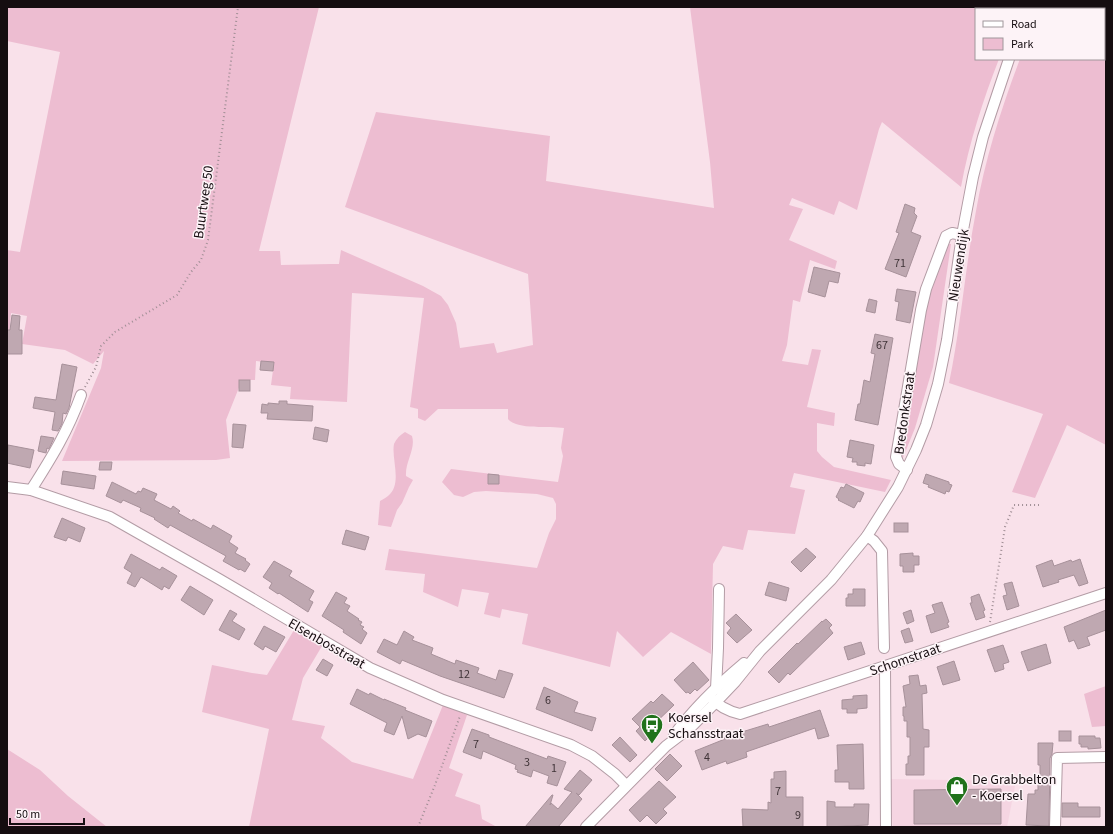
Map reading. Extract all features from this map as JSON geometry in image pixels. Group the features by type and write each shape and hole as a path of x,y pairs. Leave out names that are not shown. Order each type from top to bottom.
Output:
{"street":[{"name":"Nieuwendijk","path":"907,470 926,425 942,368 962,234 973,177 983,137 1009,60"},
{"name":"Bredonkstraat","path":"586,827 666,746 684,721 713,696 735,682 760,651 831,580 867,536 885,509 907,470 897,462 896,450 922,303 946,236 952,233 962,234"},
{"path":"31,490 60,444 81,395"},
{"name":"Elsenbosstraat","path":"7,486 31,490 110,517 370,668 404,684 463,707 571,745 592,756 615,774 626,786"},
{"path":"867,536 874,541 882,551 884,648"},
{"path":"713,696 718,648 719,589"},
{"name":"Schomstraat","path":"713,696 728,712 740,714 1106,593"},
{"path":"885,667 886,827"},
{"path":"1055,827 1057,758 1106,757"}],"path":[{"name":"Buurtweg 50","path":"81,395 96,367 101,346 106,340 115,332 177,295 201,260 208,240 238,7"},
{"path":"991,631 990,619 1005,527 1014,505 1039,505"},
{"path":"418,827 435,786 463,707"}],"shaded area":[{"path":"890,779 1016,781 1007,827 893,827"}],"green space":[{"path":"7,7 319,7 259,251 280,251 281,265 339,264 341,250 423,286 441,296 448,305 456,323 460,348 494,343 497,353 533,345 528,274 345,207 376,112 550,136 546,181 714,208 710,162 690,7 1018,7 975,8 975,60 999,60 977,122 961,187 882,122 857,210 839,201 834,215 792,198 789,205 803,209 789,240 837,261 835,269 810,260 800,302 793,300 787,345 782,361 808,365 812,349 821,350 807,407 835,413 834,426 817,423 817,451 834,467 891,480 885,492 794,473 790,487 805,490 795,534 748,530 743,550 723,546 713,564 711,654 671,632 643,657 617,631 610,667 522,644 528,614 502,609 500,618 484,614 489,593 462,589 458,607 423,592 425,574 385,570 389,549 537,568 549,533 556,519 556,504 553,498 537,494 486,491 474,492 463,497 454,495 442,482 451,469 558,482 563,456 561,448 564,428 519,425 508,419 508,409 438,409 425,421 418,418 418,409 410,407 424,298 352,293 347,402 290,399 291,387 271,385 274,363 256,361 255,380 242,380 226,420 230,458 216,460 62,461 101,368 104,351 93,364 65,350 22,344 27,316 11,313 7,360 7,250 20,252 60,52 7,41"},
{"path":"1106,29 1106,445 1067,425 1035,498 1012,492 1043,414 949,383 957,340 972,232 984,172 1006,97 1020,60 1105,60"},
{"path":"948,244 951,244 933,367 915,428 902,460 899,452 926,298"},
{"path":"405,432 412,436 413,441 406,476 413,480 397,510 391,527 378,525 380,501 388,496 395,485 396,471 393,450 394,444 398,437"},
{"path":"294,630 322,646 303,678 292,720 325,726 321,738 352,762 413,779 443,705 467,715 449,768 463,774 455,796 480,805 482,819 497,827 249,827 269,729 202,712 212,665 267,675"},
{"path":"1106,686 1106,726 1092,727 1084,694"},
{"path":"7,749 40,770 68,796 107,827 7,827"}],"building":[{"path":"905,204 915,208 914,213 917,216 911,232 921,236 906,277 885,269 899,233 896,232"},
{"path":"814,267 840,273 838,283 829,281 825,297 808,292"},
{"path":"897,289 916,292 910,323 896,320 899,302 895,301"},
{"path":"869,299 877,301 875,313 866,311"},
{"path":"12,315 20,316 19,330 22,330 22,354 7,354 7,330 10,330"},
{"path":"875,334 893,338 878,425 855,420 858,404 860,404 864,380 870,382 875,354 871,353"},
{"path":"261,361 274,362 273,371 260,370"},
{"path":"62,364 77,367 69,408 66,414 63,413 62,424 58,431 52,430 55,412 33,408 35,397 56,400"},
{"path":"239,380 250,380 250,391 239,391"},
{"path":"279,401 287,401 287,404 313,406 312,421 267,419 268,413 261,413 262,404 279,404"},
{"path":"233,424 246,425 243,448 232,447"},
{"path":"315,427 329,430 327,442 313,439"},
{"path":"41,436 54,438 49,449 47,448 46,453 38,451"},
{"path":"850,440 874,445 871,464 865,463 865,466 857,465 857,462 852,462 853,458 847,457"},
{"path":"8,445 34,450 30,468 7,463"},
{"path":"100,462 112,462 111,470 99,470"},
{"path":"63,471 96,476 94,489 61,484"},
{"path":"488,474 499,475 499,484 488,484"},
{"path":"926,474 949,482 949,484 952,485 949,492 946,491 945,494 928,487 929,485 923,483"},
{"path":"112,482 136,494 138,491 141,492 143,488 157,494 154,500 171,509 173,506 180,511 178,513 192,521 193,519 211,529 213,525 232,536 229,542 238,548 235,553 246,559 245,560 250,564 245,572 223,561 226,556 170,525 168,528 154,519 155,518 140,511 141,508 123,500 121,503 106,496"},
{"path":"846,484 864,493 860,502 858,501 854,508 838,500 839,499 836,497 841,487 844,488"},
{"path":"62,518 85,528 80,542 68,537 66,541 54,537"},
{"path":"894,523 908,523 908,532 894,532"},
{"path":"346,530 369,537 365,550 342,544"},
{"path":"806,548 816,557 801,572 791,562"},
{"path":"913,553 913,556 919,556 919,565 914,565 914,572 903,572 903,566 900,566 900,554"},
{"path":"131,554 160,570 162,567 177,576 169,589 164,586 162,590 141,577 135,587 127,583 132,573 124,568"},
{"path":"1080,559 1088,583 1079,586 1074,575 1043,587 1036,566 1052,560 1054,566 1071,560 1072,562"},
{"path":"274,561 292,571 289,576 314,591 309,600 313,602 308,612 269,588 272,583 263,577"},
{"path":"769,582 789,588 786,601 765,595"},
{"path":"1012,582 1019,606 1007,610 1003,596 1007,595 1004,584"},
{"path":"190,586 213,600 204,615 181,600"},
{"path":"853,589 865,589 865,606 846,606 846,598 848,598 848,594 853,594"},
{"path":"336,592 347,598 344,603 350,606 347,611 362,622 360,625 364,627 362,629 367,633 361,644 343,632 344,630 322,616"},
{"path":"979,594 985,610 983,611 985,617 976,620 970,603 972,603 971,597"},
{"path":"942,602 949,622 947,623 949,627 931,633 926,616 935,613 932,605"},
{"path":"230,610 237,614 232,621 245,629 239,640 219,630"},
{"path":"911,610 914,621 907,624 903,613"},
{"path":"1106,610 1106,630 1087,637 1090,645 1078,649 1074,640 1069,642 1064,627"},
{"path":"736,614 752,630 737,643 727,633 731,628 726,623"},
{"path":"826,619 832,625 829,628 833,633 790,675 788,673 779,683 768,672 797,643 798,644"},
{"path":"264,626 285,637 276,652 265,646 263,650 254,644"},
{"path":"909,628 913,641 905,643 901,631"},
{"path":"404,631 414,637 412,640 433,648 431,654 455,664 456,660 479,668 477,673 496,680 499,670 513,674 504,698 440,676 402,660 400,664 377,652 384,639 397,645"},
{"path":"861,642 865,654 848,660 844,647"},
{"path":"1046,644 1051,663 1028,671 1021,652"},
{"path":"1003,645 1009,662 1003,664 1004,669 995,672 987,650"},
{"path":"323,659 333,665 327,676 316,670"},
{"path":"954,661 960,680 943,685 937,667"},
{"path":"693,662 709,680 697,691 695,689 690,694 688,692 686,693 674,680"},
{"path":"918,675 920,686 926,685 927,693 922,694 923,729 929,730 929,747 924,747 924,775 906,775 906,764 908,764 908,756 910,756 910,737 907,737 907,721 904,721 903,716 903,707 906,707 903,686 910,684 909,676"},
{"path":"544,687 578,702 574,712 596,718 592,731 536,709"},
{"path":"357,689 369,695 370,693 406,708 405,710 432,721 426,737 418,734 408,739 402,716 394,735 384,731 387,723 350,704"},
{"path":"662,694 674,705 649,729 653,733 645,741 636,731 640,727 632,719 651,701 653,703"},
{"path":"867,695 867,708 857,709 857,713 847,713 847,709 842,709 842,700 853,699 853,696"},
{"path":"820,710 829,736 818,739 815,728 746,752 747,757 727,764 726,761 702,770 695,751 732,735 768,724 769,727"},
{"path":"472,729 547,759 548,756 566,762 557,786 547,783 549,776 533,770 531,777 517,772 518,770 515,769 516,765 483,751 481,759 463,752"},
{"path":"1059,731 1071,731 1071,741 1059,741"},
{"path":"1079,736 1095,736 1095,738 1100,738 1101,748 1088,749 1088,747 1081,747 1081,744 1079,744"},
{"path":"620,737 637,755 630,762 612,745"},
{"path":"1038,743 1053,743 1050,758 1049,826 1026,825 1028,794 1035,794 1035,790 1038,790 1038,785 1040,785"},
{"path":"863,744 864,789 849,789 849,782 835,782 835,770 838,770 837,745"},
{"path":"670,754 682,766 667,781 655,769"},
{"path":"580,770 592,780 579,795 576,793 582,799 558,827 525,827 552,795 550,805 551,803 558,809 572,792 564,789"},
{"path":"786,771 786,797 803,797 803,827 743,827 742,809 768,810 768,802 771,803 771,779 774,779 774,772"},
{"path":"659,781 676,797 663,809 667,813 656,824 647,815 640,822 629,810"},
{"name":"De Grabbelton - Koersel","path":"1001,789 1001,824 914,824 914,790"},
{"path":"827,801 835,802 835,807 854,807 854,804 869,804 868,825 827,827"},
{"path":"1062,803 1078,803 1078,807 1100,807 1100,817 1062,817"}],"place":[{"name":"Koersel Schansstraat","path":"652,744"},
{"name":"De Grabbelton - Koersel","path":"957,806"}]}
